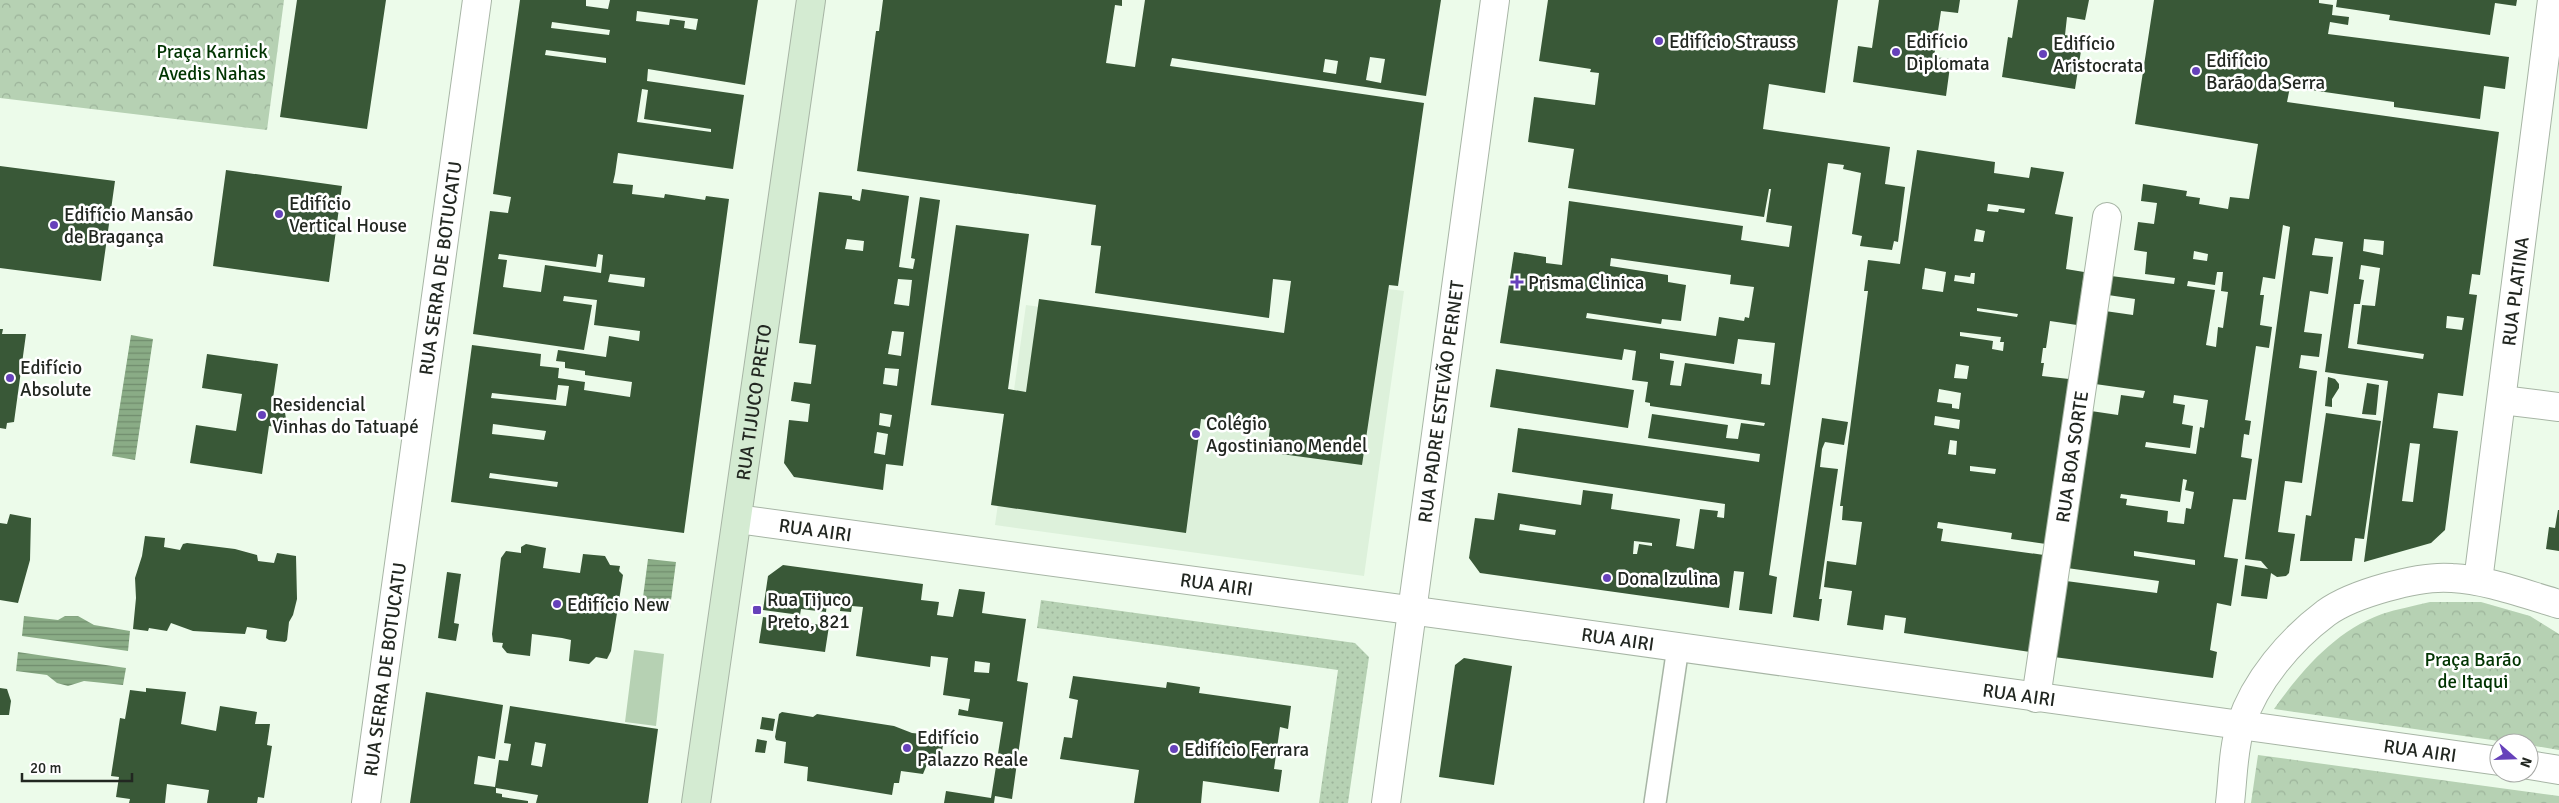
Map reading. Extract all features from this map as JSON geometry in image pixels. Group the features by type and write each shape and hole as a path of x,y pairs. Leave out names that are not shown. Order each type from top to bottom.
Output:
{"street":[{"name":"RUA SERRA DE BOTUCATU","path":"366,803 477,0"},
{"name":"RUA TIJUCO PRETO","path":"696,803 811,0"},
{"name":"RUA PADRE ESTEVÃO PERNET","path":"1386,803 1496,0"},
{"name":"RUA PLATINA","path":"2478,582 2552,0"},
{"name":"RUA BOA SORTE","path":"2036,698 2107,217"},
{"path":"2502,400 2559,407"},
{"name":"RUA AIRI","path":"737,519 1412,610 2489,760"},
{"path":"2230,803 2240,726 2250,702 2268,672 2327,612 2367,594 2411,580 2451,577 2478,582 2559,604"},
{"path":"2539,767 2559,770"}],"lane":[{"path":"1655,803 1678,647"}],"shaded area":[{"name":"Colégio Agostiniano Mendel","path":"1305,278 1404,291 1364,576 995,525 1026,305 1295,342"},
{"path":"131,335 153,339 135,460 112,456"},
{"path":"648,559 676,562 670,608 642,605"},
{"path":"24,616 58,620 65,616 78,616 94,625 130,631 128,651 22,636"},
{"path":"18,652 126,668 123,685 84,681 68,686 57,683 47,675 16,671"}],"green space":[{"name":"Praça Karnick Avedis Nahas","path":"0,0 284,0 267,130 0,98"},
{"path":"1041,600 1355,643 1369,657 1348,803 1319,803 1338,670 1037,628"},
{"name":"Praça Barão de Itaqui","path":"2430,602 2481,602 2530,616 2559,634 2559,750 2539,747 2539,733 2489,733 2489,740 2274,709 2308,666 2335,641 2365,621 2400,609"},
{"path":"634,650 664,654 656,726 625,722"},
{"path":"2258,755 2559,796 2559,803 2251,803"}],"building":[{"path":"297,0 386,0 367,129 280,117"},
{"path":"520,0 586,0 586,6 608,9 610,0 758,0 745,85 648,69 647,81 744,95 733,169 618,153 613,183 633,185 632,194 664,198 665,194 705,200 706,196 729,199 684,533 451,502 472,345 541,354 540,366 559,368 558,378 585,382 584,390 630,397 632,382 585,375 585,371 565,368 565,362 556,361 558,350 606,357 609,336 639,341 640,331 594,325 597,300 564,296 563,301 592,305 584,350 473,334 490,211 508,213 511,197 493,194","holes":["637,11 698,19 696,30 684,28 685,21 670,19 669,25 636,21","552,22 610,30 609,35 551,28","546,50 606,58 606,63 545,55","642,89 648,90 644,119 711,129 711,132 637,122","499,254 596,267 598,254 603,255 601,273 545,265 541,292 503,287 507,260 498,259","610,274 645,278 644,287 608,282","558,385 569,386 566,406 491,398 492,393 556,400","493,424 546,431 544,440 492,434","490,473 558,482 557,487 489,478"]},
{"path":"883,0 1122,0 1122,6 1115,5 1106,63 1135,67 1145,0 1441,0 1426,96 1172,58 1170,66 1424,103 1398,286 1389,285 1362,465 1267,452 1270,428 1201,419 1186,533 991,505 1004,414 931,405 956,225 1029,234 1008,389 1026,392 1039,299 1284,333 1291,281 1273,279 1269,318 1095,293 1101,246 1091,245 1096,205 857,171 876,31 879,31","holes":["1370,57 1385,59 1381,83 1366,80","1325,59 1338,61 1336,74 1323,72"]},
{"path":"1548,0 1838,0 1825,93 1769,84 1763,129 1890,147 1885,184 1905,187 1898,242 1894,241 1892,250 1860,246 1862,236 1852,234 1861,173 1843,169 1844,165 1828,163 1769,575 1777,577 1772,614 1739,610 1744,572 1734,571 1729,608 1480,573 1469,558 1475,518 1494,520 1498,493 1581,505 1583,490 1613,494 1611,509 1680,519 1676,546 1694,549 1700,509 1718,511 1717,517 1724,518 1725,504 1512,472 1518,428 1759,462 1760,454 1648,438 1652,414 1728,425 1726,438 1738,439 1741,423 1764,426 1765,423 1650,406 1650,403 1645,402 1648,382 1632,380 1636,351 1624,349 1622,360 1500,343 1514,252 1546,257 1546,263 1562,265 1569,201 1743,226 1741,240 1789,247 1792,226 1766,222 1771,189 1769,189 1764,217 1568,188 1574,149 1528,142 1534,97 1595,105 1599,73 1590,72 1591,69 1539,61","holes":["1611,258 1731,275 1730,284 1754,287 1749,318 1745,317 1744,321 1719,317 1716,336 1586,318 1587,313 1661,324 1662,319 1681,321 1686,285 1668,282 1668,275 1610,266","1738,339 1775,343 1770,385 1761,384 1762,374 1685,363 1681,386 1670,385 1674,361 1660,359 1660,353 1734,364","1520,524 1556,530 1555,535 1519,530","1634,541 1652,543 1652,546 1639,544 1637,554 1633,554"]},
{"name":"Edifício Diplomata","path":"1879,0 1960,0 1958,13 1941,11 1934,57 1951,59 1946,96 1853,82 1858,46 1872,48"},
{"name":"Edifício Aristocrata","path":"2018,0 2089,0 2085,20 2067,17 2065,35 2083,38 2075,89 2002,77 2008,37 2012,38"},
{"path":"2154,0 2319,0 2319,3 2333,5 2332,15 2349,17 2348,25 2330,22 2328,34 2509,57 2505,89 2484,86 2480,119 2394,107 2394,102 2290,87 2287,102 2499,132 2480,275 2472,274 2469,294 2477,295 2463,396 2438,393 2433,428 2458,431 2445,530 2431,543 2364,562 2388,381 2325,372 2343,242 2315,238 2312,255 2333,257 2328,294 2310,291 2304,332 2322,334 2319,357 2301,355 2299,368 2317,371 2302,483 2285,481 2278,532 2295,534 2289,573 2286,576 2277,577 2271,573 2267,599 2241,596 2245,565 2268,569 2261,561 2245,559 2290,227 2283,225 2275,279 2263,277 2260,295 2264,295 2260,325 2272,327 2269,348 2256,346 2245,420 2251,421 2249,435 2244,434 2241,457 2252,459 2246,500 2233,499 2224,557 2238,559 2231,606 2217,603 2210,650 2217,652 2213,678 2054,657 2066,581 2157,593 2159,581 2067,568 2091,411 2118,415 2121,395 2143,398 2145,391 2095,384 2105,311 2133,315 2135,299 2108,295 2111,276 2174,284 2175,278 2145,274 2147,252 2134,250 2138,222 2154,224 2157,203 2141,201 2143,184 2187,191 2186,196 2200,198 2199,204 2228,209 2230,197 2249,199 2258,144 2135,124","holes":["2364,239 2384,241 2383,255 2363,251","2194,251 2208,254 2207,261 2193,259","2361,265 2380,268 2375,306 2362,305 2357,344 2424,354 2423,359 2348,348 2354,304 2360,304 2364,280 2359,279","2217,272 2223,272 2221,291 2228,292 2223,328 2218,327 2216,347 2206,345 2215,290 2187,286 2188,281 2215,285","2447,316 2464,318 2462,330 2446,328","2174,395 2208,400 2204,428 2200,427 2196,454 2145,447 2146,442 2190,448 2193,426 2182,424 2185,405 2173,403","2410,443 2420,444 2413,502 2402,501","2183,479 2187,480 2185,490 2194,492 2191,509 2186,508 2184,524 2167,522 2168,511 2126,505 2127,499 2120,498 2121,494 2180,502","2134,551 2195,560 2195,565 2134,556"]},
{"path":"2337,0 2517,0 2516,6 2495,3 2490,35 2389,20 2390,15 2336,7"},
{"path":"1917,150 1995,162 1994,173 2029,178 2031,167 2064,172 2055,214 2073,217 2066,269 2084,272 2077,325 2050,321 2046,348 2043,348 2041,363 2044,363 2042,376 2069,379 2046,544 2011,539 2012,533 1938,522 1937,528 1943,529 1941,541 2044,555 2030,652 1904,633 1906,618 1885,615 1883,630 1847,625 1852,591 1824,587 1827,561 1856,565 1862,522 1842,520 1843,506 1840,506 1868,291 1864,291 1868,260 1900,264","holes":["1988,204 2025,209 2024,213 1999,209 1998,212 1987,211","1976,229 1985,231 1983,242 1974,241","1925,268 1946,272 1943,292 1922,289","1971,273 1975,273 1974,284 1954,281 1955,275 1970,277","1977,308 2018,314 2017,317 1977,311","1960,332 2001,337 2000,342 2004,342 2003,351 1992,349 1993,341 1960,336","1956,364 1969,366 1967,379 1954,378","1939,389 1961,393 1959,409 1952,408 1952,404 1937,402","1935,416 1960,420 1959,429 1934,425","1950,440 1957,441 1956,455 1948,454","1970,466 1996,469 1995,474 1970,471"]},
{"name":"Edifício Mansão de Bragança","path":"0,166 115,181 101,281 0,268"},
{"name":"Edifício Vertical House","path":"226,170 342,186 329,282 213,266"},
{"path":"862,189 909,196 899,267 913,269 915,259 911,258 920,197 940,200 903,466 886,464 883,490 794,477 784,463 789,420 808,422 810,404 791,401 794,382 811,384 816,345 799,343 819,192 852,196 852,199 860,201","holes":["847,239 864,241 863,251 845,249","898,279 912,280 909,306 894,304","892,331 904,332 901,356 888,354","885,368 899,369 897,386 883,384","880,413 892,415 890,427 879,425","877,432 888,434 885,455 874,453"]},
{"name":"Edifício Absolute","path":"0,329 3,329 2,334 26,334 14,422 7,423 6,429 0,428"},
{"name":"Residencial Vinhas do Tatuapé","path":"207,354 278,364 271,412 285,413 287,424 283,428 269,426 262,474 190,463 196,425 236,431 242,394 202,388"},
{"path":"1496,369 1634,390 1628,428 1490,407"},
{"path":"2328,377 2335,379 2339,384 2339,388 2332,399 2332,407 2325,406"},
{"path":"2367,383 2379,385 2376,415 2362,414"},
{"path":"2326,413 2381,421 2364,539 2355,538 2352,561 2300,561 2306,515 2311,516"},
{"path":"1822,418 1848,422 1844,445 1825,442 1822,449 1820,467 1838,469 1819,599 1822,599 1819,621 1793,617"},
{"path":"2558,510 2559,551 2546,549 2549,527 2555,528"},
{"path":"10,514 31,518 30,560 18,603 0,600 0,523 7,524"},
{"path":"145,536 165,538 164,547 180,550 183,544 187,543 235,549 257,555 258,561 274,563 277,553 296,556 297,599 289,622 287,640 285,642 269,640 266,638 267,630 247,627 245,634 193,631 171,623 167,631 149,628 148,631 133,629 136,598 135,578 142,556"},
{"name":"Edifício New","path":"526,544 546,548 543,568 580,573 583,554 605,556 610,565 620,566 619,571 623,575 611,651 607,659 596,657 589,664 569,661 571,640 562,638 532,634 530,656 507,653 502,647 503,643 493,642 492,634 501,558 506,551 521,553 521,547"},
{"path":"783,565 923,584 921,600 939,602 937,615 953,617 959,589 985,592 982,613 1026,619 1017,681 1028,683 1012,799 995,796 994,803 944,803 946,791 991,798 1003,722 958,715 959,709 968,711 970,699 943,695 948,658 931,656 930,667 856,656 863,607 852,606 851,612 840,611 841,604 827,602 826,612 801,609 800,615 763,610 768,576","holes":["975,661 990,663 989,673 974,672"]},
{"path":"447,572 461,574 454,623 459,624 456,641 438,638"},
{"path":"763,617 829,626 825,652 759,643"},
{"path":"1464,658 1512,666 1494,785 1439,777 1455,665"},
{"name":"Edifício Ferrara","path":"1073,676 1166,688 1167,682 1200,687 1199,693 1291,706 1288,729 1280,727 1274,769 1282,770 1279,792 1203,781 1201,803 1134,803 1139,770 1060,759 1064,737 1072,738 1078,700 1069,698"},
{"path":"0,688 7,689 11,701 9,715 0,715"},
{"path":"146,688 186,692 181,724 216,731 220,706 257,712 255,724 270,724 267,745 272,746 264,798 258,797 257,803 207,803 209,790 167,784 165,803 129,803 130,799 116,797 119,777 111,776 120,718 125,719 130,690 146,692"},
{"path":"426,692 503,705 495,759 478,756 474,784 495,787 499,760 508,761 511,744 504,743 510,706 658,729 648,803 536,803 538,795 496,788 496,793 502,794 502,797 528,801 528,803 410,803","holes":["535,742 546,744 542,767 531,765"]},
{"name":"Edifício Palazzo Reale","path":"782,712 813,717 817,714 894,726 912,733 944,736 941,760 939,764 928,762 923,774 901,771 899,783 894,783 892,795 807,781 808,767 784,763 786,742 776,740 775,737 779,714"},
{"path":"762,717 775,719 773,731 760,729"},
{"path":"757,739 767,741 765,753 755,752"}],"place":[{"name":"Edifício Strauss","path":"1659,41"},
{"name":"Edifício Diplomata","path":"1896,52"},
{"name":"Edifício Aristocrata","path":"2043,54"},
{"name":"Edifício Barão da Serra","path":"2196,71"},
{"name":"Edifício Vertical House","path":"279,214"},
{"name":"Edifício Mansão de Bragança","path":"54,225"},
{"name":"Prisma Clinica","path":"1517,282"},
{"name":"Edifício Absolute","path":"10,378"},
{"name":"Residencial Vinhas do Tatuapé","path":"262,415"},
{"name":"Colégio Agostiniano Mendel","path":"1196,434"},
{"name":"Dona Izulina","path":"1607,578"},
{"name":"Edifício New","path":"557,604"},
{"name":"Rua Tijuco Preto, 821","path":"757,610"},
{"name":"Edifício Palazzo Reale","path":"907,748"},
{"name":"Edifício Ferrara","path":"1174,749"}]}
